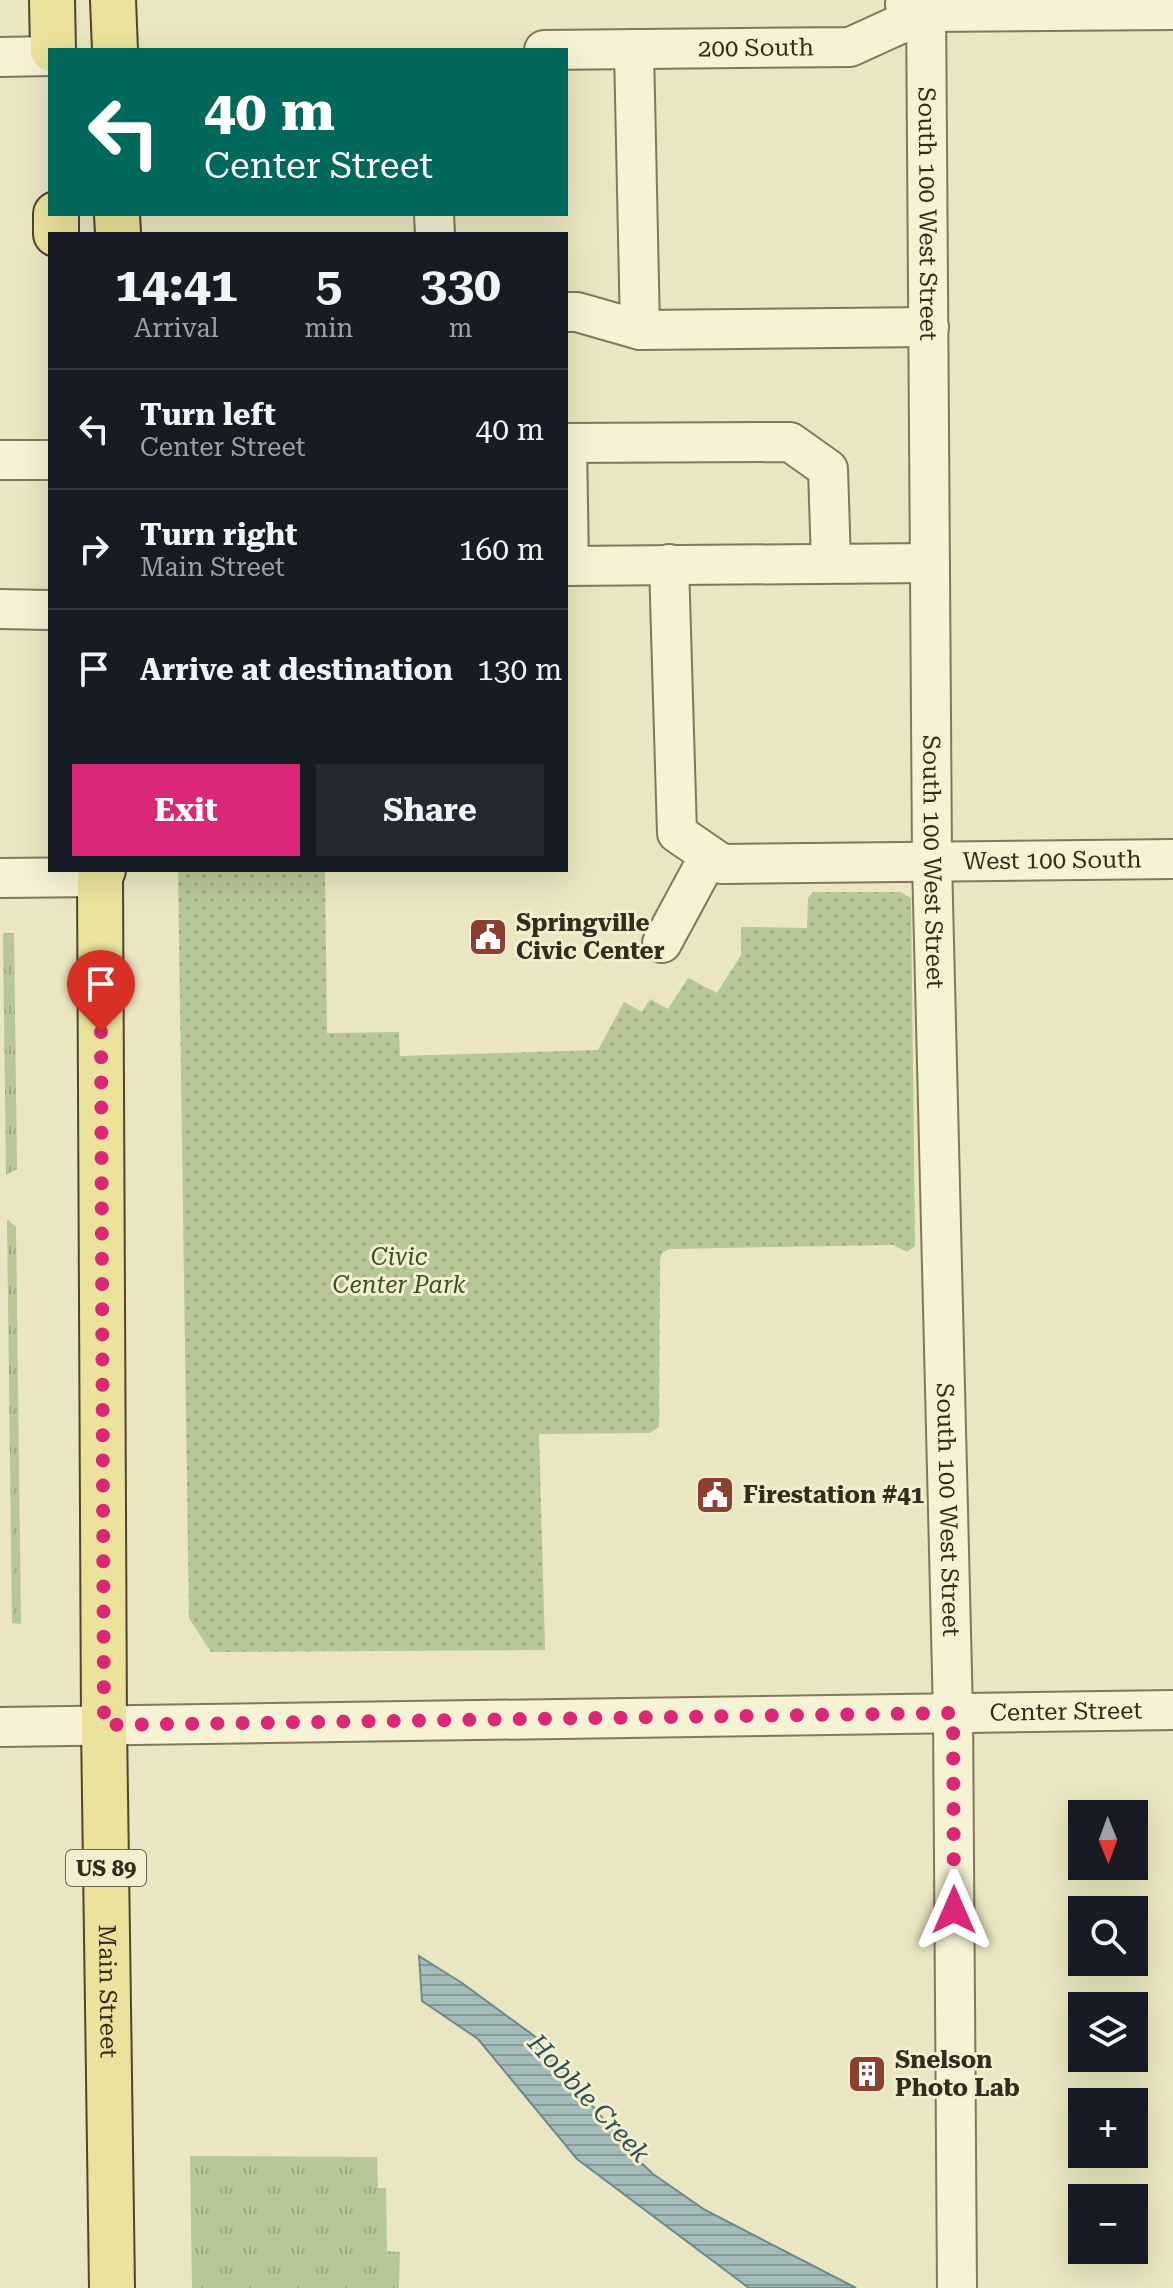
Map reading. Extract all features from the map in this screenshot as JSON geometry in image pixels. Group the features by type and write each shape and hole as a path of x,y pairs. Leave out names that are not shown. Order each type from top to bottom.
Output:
{"main road":[{"path":"52,0 53,48"},
{"path":"113,0 115,48"},
{"name":"Main Street","path":"100,872 104,1725 112,2288"}],"street":[{"path":"916,4 1173,10"},
{"name":"200 South","path":"568,50 850,47 916,4"},
{"name":"South 100 West Street","path":"916,4 929,327 932,861 953,1713 957,2288"},
{"path":"634,49 640,330"},
{"path":"0,57 48,56"},
{"path":"568,312 640,330 929,327"},
{"path":"568,443 790,442 828,469 831,563"},
{"path":"0,460 48,460"},
{"path":"568,566 930,563"},
{"path":"662,943 709,856 677,833 669,564"},
{"path":"0,609 48,610"},
{"name":"West 100 South","path":"709,856 722,864 1173,859"},
{"path":"0,878 100,872"},
{"name":"Center Street","path":"0,1727 1173,1710"}],"green space":[{"name":"Civic Center Park","path":"178,872 325,872 327,1033 399,1032 400,1056 598,1050 624,1002 642,1012 650,999 668,1009 688,978 717,993 741,955 741,927 807,928 808,898 813,892 900,892 911,898 915,1246 907,1252 893,1245 669,1249 662,1253 659,1427 650,1433 539,1434 545,1650 211,1652 189,1618"},
{"path":"3,933 14,933 17,1169 6,1175"},
{"path":"7,1219 16,1227 21,1624 12,1623"},
{"path":"190,2156 377,2157 378,2188 386,2188 387,2251 400,2252 399,2288 192,2288"}],"water":[{"path":"419,1956 537,2038 631,2153 653,2174 705,2210 856,2288 749,2288 577,2159 478,2039 422,2001"}],"place":[{"name":"Springville Civic Center","path":"488,937"},
{"name":"Firestation #41","path":"715,1495"},
{"name":"Snelson Photo Lab","path":"867,2074"}],"route":[{"path":"101,1032 104,1725 953,1713 954,1910"}],"water label":[{"name":"Hobble Creek","path":"589,2098"}]}
